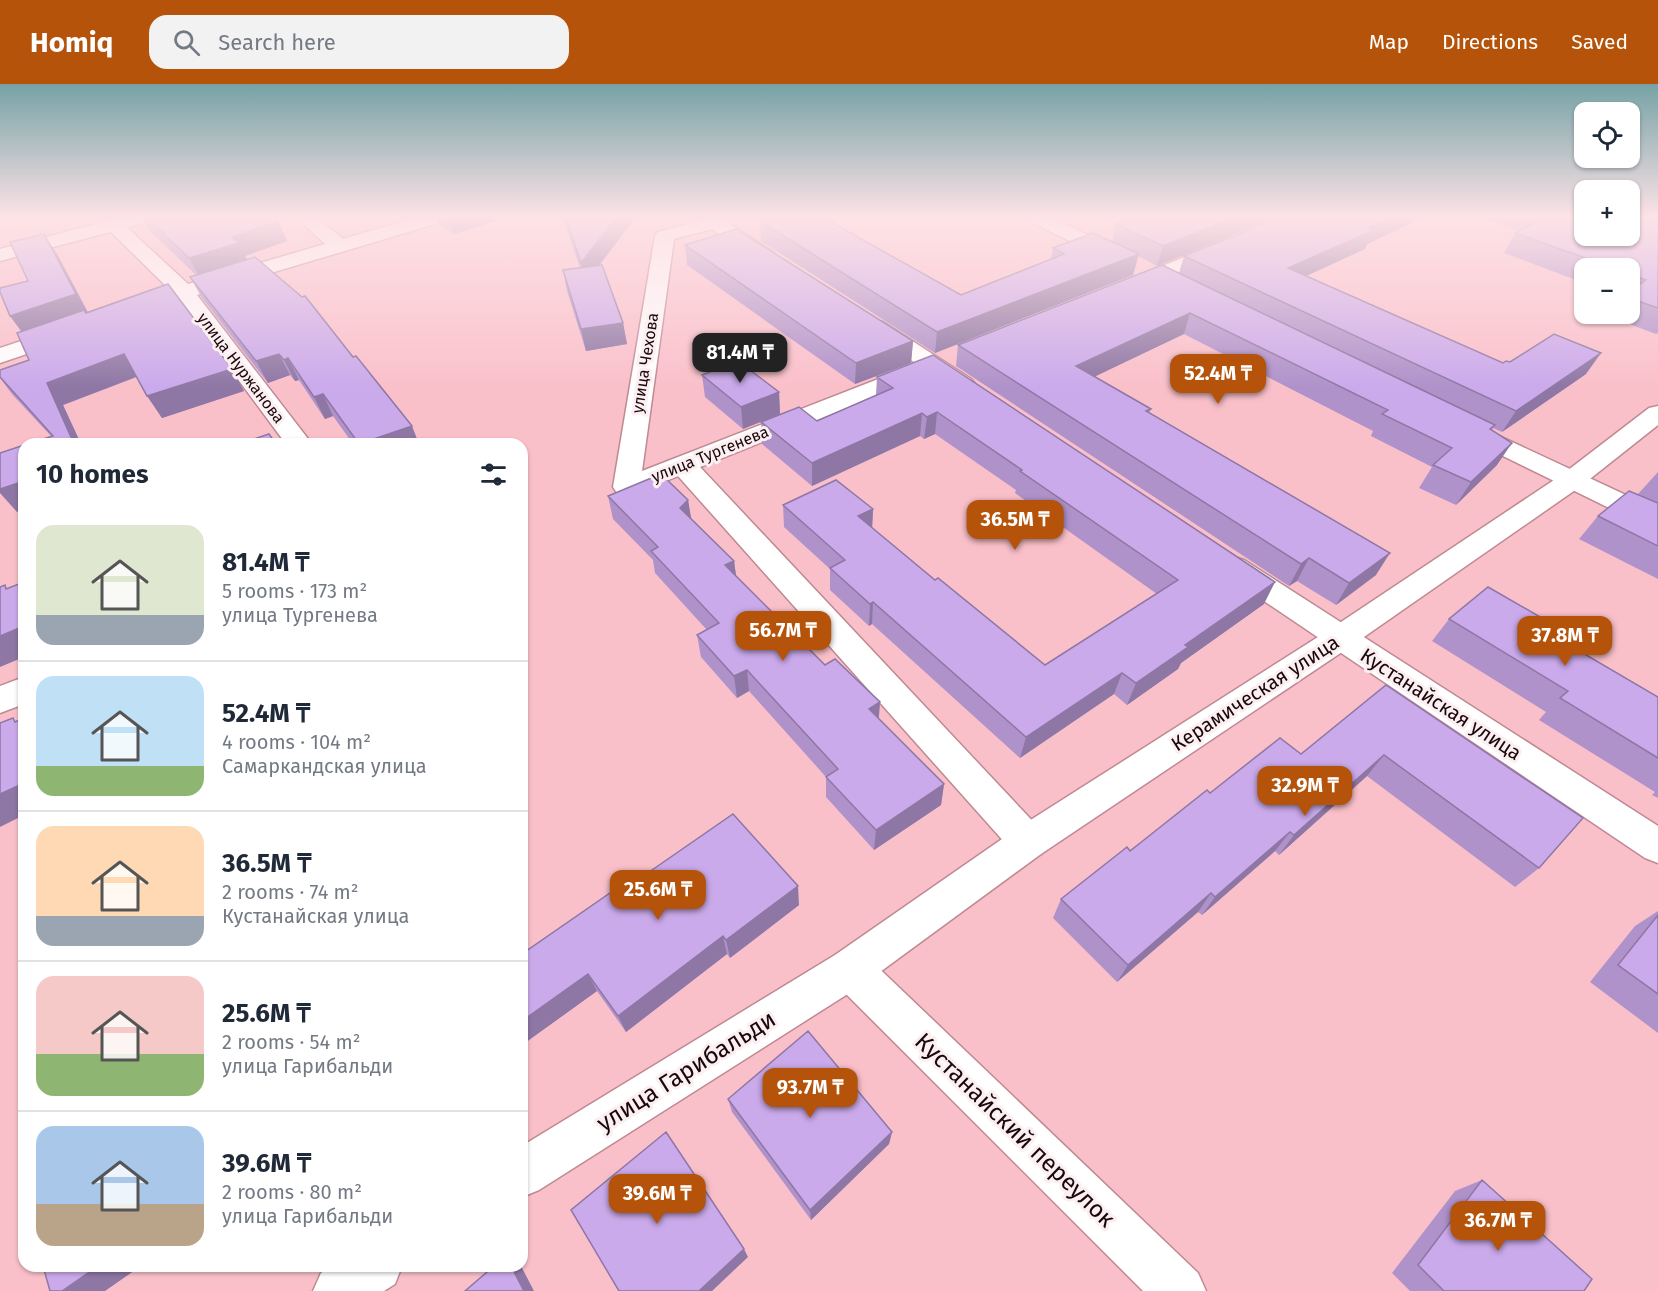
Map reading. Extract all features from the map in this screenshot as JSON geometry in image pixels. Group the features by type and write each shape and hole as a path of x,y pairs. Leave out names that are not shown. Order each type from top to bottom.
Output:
{"street":[{"name":"улица Нуржанова","path":"165,274 184,292 294,438"},
{"path":"184,292 242,274"},
{"name":"улица Чехова","path":"626,487 659,274"},
{"path":"1153,274 1178,286"},
{"path":"1112,294 1160,274"},
{"name":"улица Нуржанова","path":"119,315 184,292"},
{"path":"854,313 945,360 984,398"},
{"path":"0,356 86,326"},
{"name":"улица Тургенева","path":"626,487 945,360"},
{"name":"Керамическая улица","path":"850,969 1028,842 1340,638 1572,480 1658,413"},
{"path":"1444,417 1658,521"},
{"path":"682,465 1028,842"},
{"name":"Кустанайская улица","path":"1211,551 1658,846"},
{"path":"0,700 18,692"},
{"name":"улица Гарибальди","path":"528,1169 850,969"},
{"name":"Кустанайский переулок","path":"850,969 1180,1291"},
{"path":"339,1291 368,1272"}],"building":[{"path":"25,274 66,274 76,294 10,316 0,288 28,281"},
{"path":"199,274 275,274 302,297 305,296 412,426 377,438 355,438 323,394 314,397 288,358 284,360 279,354 256,361 190,277"},
{"path":"564,274 605,274 623,323 581,329"},
{"path":"727,274 808,274 913,341 856,363"},
{"path":"845,274 924,274 961,295 1013,274 1086,274 937,332"},
{"path":"1138,274 1181,274 1495,425 1490,429 1512,443 1471,482 1433,465 1452,448 1382,414 1388,410 1190,313 1076,366 1151,409 1146,411 1390,553 1349,583 1309,558 1301,564 958,345"},
{"path":"1223,274 1302,274 1503,363 1510,362 1554,334 1601,353 1516,411"},
{"path":"1640,274 1658,274 1658,308 1640,302 1640,284 1646,280 1640,278"},
{"path":"168,284 232,369 147,396 124,354 47,383 71,438 46,438 53,436 0,377 0,370 29,360 17,333 84,310 86,313"},
{"path":"933,355 1275,582 1185,645 1188,647 1136,683 1122,673 1026,737 873,602 870,604 830,568 845,560 783,505 836,480 873,509 858,516 935,580 938,578 1045,665 1178,580 937,412 927,417 922,413 812,463 761,422 799,407 817,421 893,388 877,377"},
{"path":"738,361 779,392 741,407 702,375"},
{"path":"269,434 272,438 257,438"},
{"path":"18,447 18,483 0,489 0,453"},
{"path":"661,474 688,500 680,508 734,561 725,565 825,665 835,659 880,702 869,709 944,784 876,830 826,777 838,769 747,670 734,676 697,635 719,623 651,551 658,547 608,496"},
{"path":"1629,491 1658,503 1658,546 1598,516"},
{"path":"18,584 18,628 0,636 0,587 5,585 6,589"},
{"path":"1488,587 1554,625 1547,632 1658,697 1658,758 1560,698 1568,691 1449,619"},
{"path":"1386,685 1583,818 1539,868 1384,755 1294,835 1290,832 1215,897 1211,893 1128,965 1061,899 1127,847 1130,851 1207,790 1210,793 1280,738 1301,754"},
{"path":"13,718 15,722 18,721 18,786 0,794 0,723"},
{"path":"733,814 798,886 726,940 723,936 618,1016 588,974 528,1017 528,950 636,875 639,879"},
{"path":"1658,915 1658,994 1618,965"},
{"path":"808,1031 892,1132 810,1210 728,1099"},
{"path":"666,1132 744,1249 699,1291 619,1291 571,1210"},
{"path":"1482,1180 1592,1279 1584,1291 1444,1291 1418,1265"},
{"path":"45,1272 89,1272 62,1291 50,1291"},
{"path":"487,1272 514,1272 524,1291 465,1291"}]}
